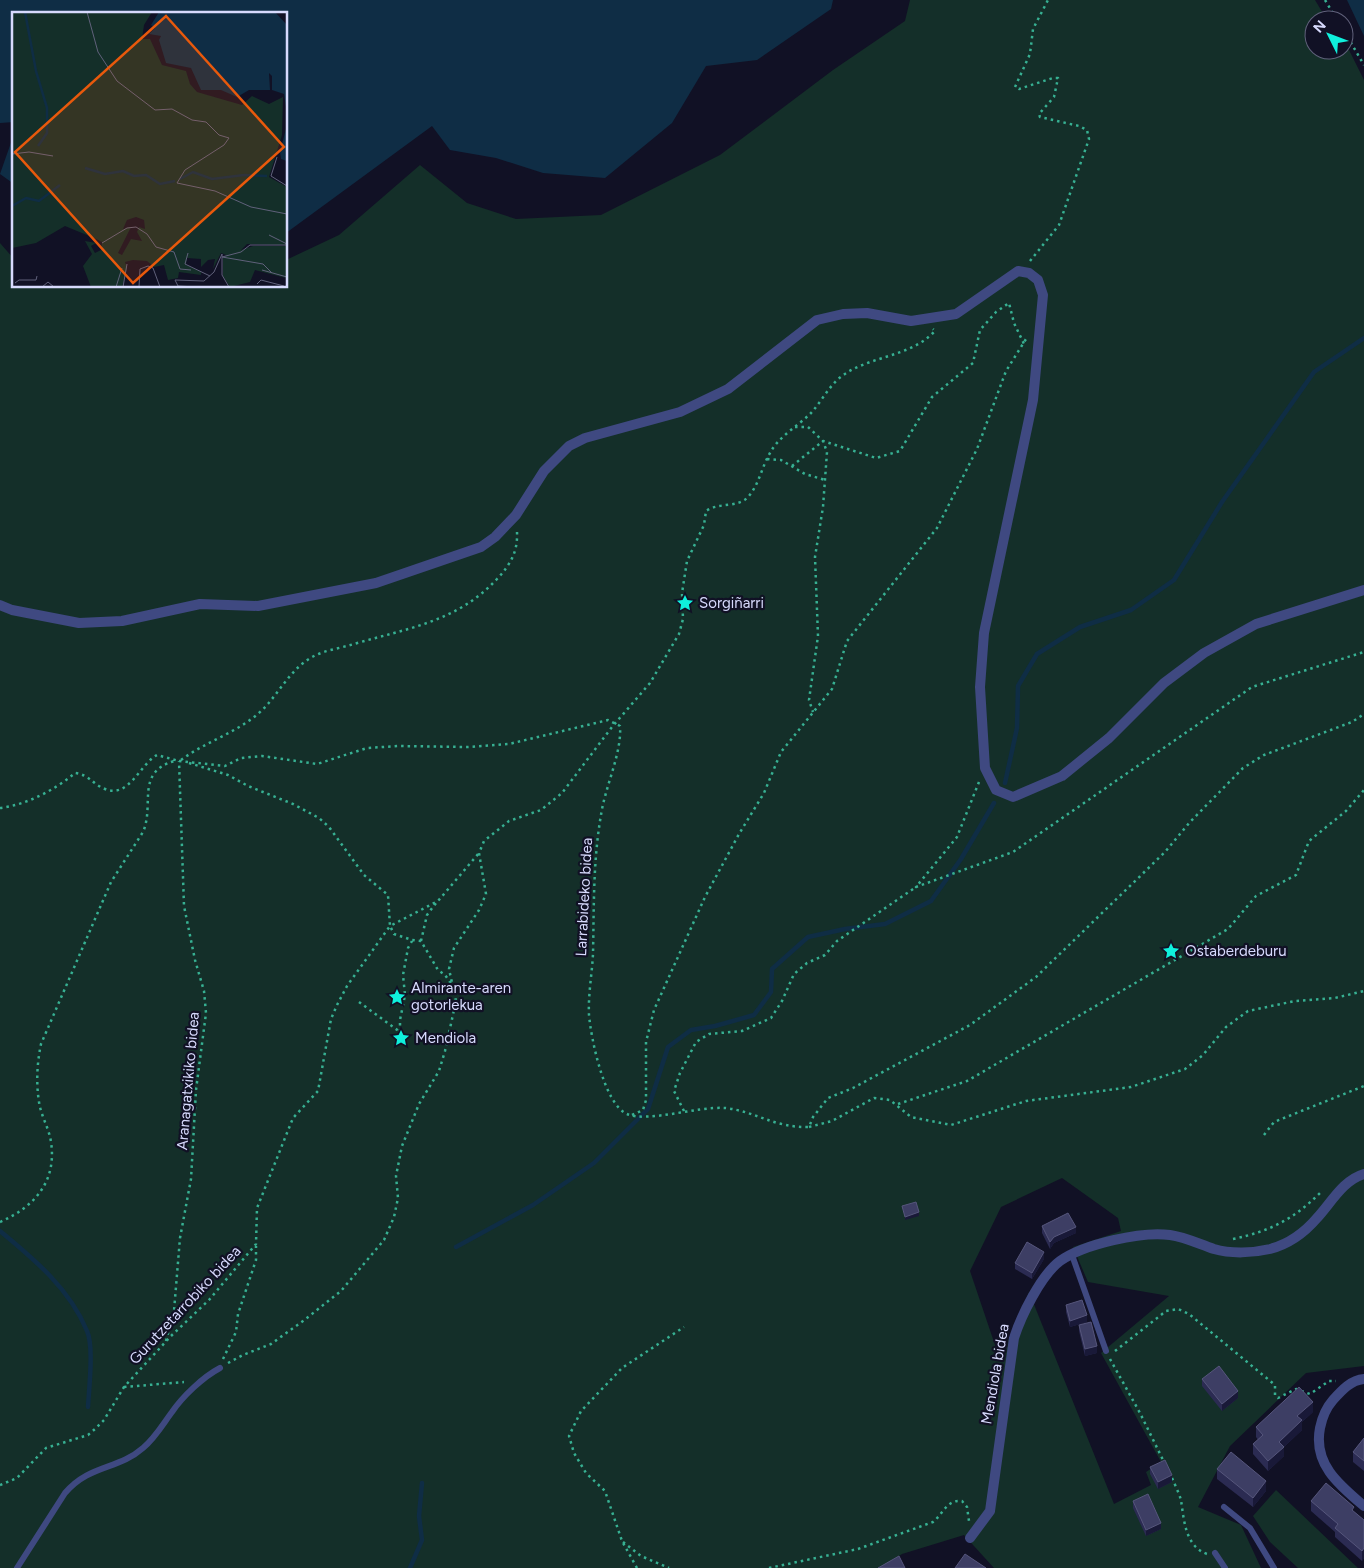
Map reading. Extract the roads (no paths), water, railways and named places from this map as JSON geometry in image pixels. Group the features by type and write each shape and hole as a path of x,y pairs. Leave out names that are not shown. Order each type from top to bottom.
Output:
{"street":[{"path":"0,605 12,610 79,623 122,621 200,604 258,606 376,584 481,547 495,537 516,515 544,471 569,446 585,438 639,425 680,412 728,389 817,320 843,314 867,313 911,320 956,314 1018,271 1024,271 1038,280 1043,296 1033,400 984,634 980,687 985,768 996,790 1013,797 1062,776 1109,738 1164,683 1204,653 1256,624 1364,590"},
{"name":"Mendiola bidea","path":"970,1538 990,1511 1014,1338 1020,1317 1060,1261 1086,1249 1130,1236 1151,1233 1172,1235 1231,1252 1270,1249 1290,1241 1303,1232 1344,1187 1364,1174"},
{"path":"1364,1379 1357,1380 1342,1390 1329,1405 1321,1422 1318,1439 1321,1458 1329,1473 1364,1506"}],"lane":[{"path":"1072,1255 1106,1351"},
{"path":"17,1568 74,1482 87,1474 118,1462 142,1449 179,1404 220,1368"},
{"path":"1224,1507 1250,1528 1274,1568"},
{"path":"1215,1553 1225,1568"}],"water":[{"path":"0,0 833,0 831,9 757,60 706,66 672,123 605,178 543,173 496,158 450,150 432,126 288,232 288,12 12,12 12,122 0,123"},
{"path":"1347,0 1364,0 1364,36 1354,15 1354,10 1352,10"},
{"path":"12,140 12,183 0,174"}],"waterway":[{"path":"1005,783 1017,728 1018,686 1037,654 1080,627 1131,610 1174,580 1222,502 1314,372 1364,338"},
{"path":"456,1247 533,1205 594,1163 648,1109 668,1047 691,1030 715,1026 754,1015 771,992 772,969 808,937 845,929 885,924 931,901 961,859 994,803"},
{"path":"0,1231 50,1276 61,1288 80,1316 87,1331 90,1347 88,1407"},
{"path":"410,1568 422,1540 419,1516 422,1483"}],"place":[{"name":"Sorgiñarri","path":"685,603"},
{"name":"Ostaberdeburu","path":"1171,951"},
{"name":"Almirante-aren gotorlekua","path":"397,997"},
{"name":"Mendiola","path":"401,1038"}]}
